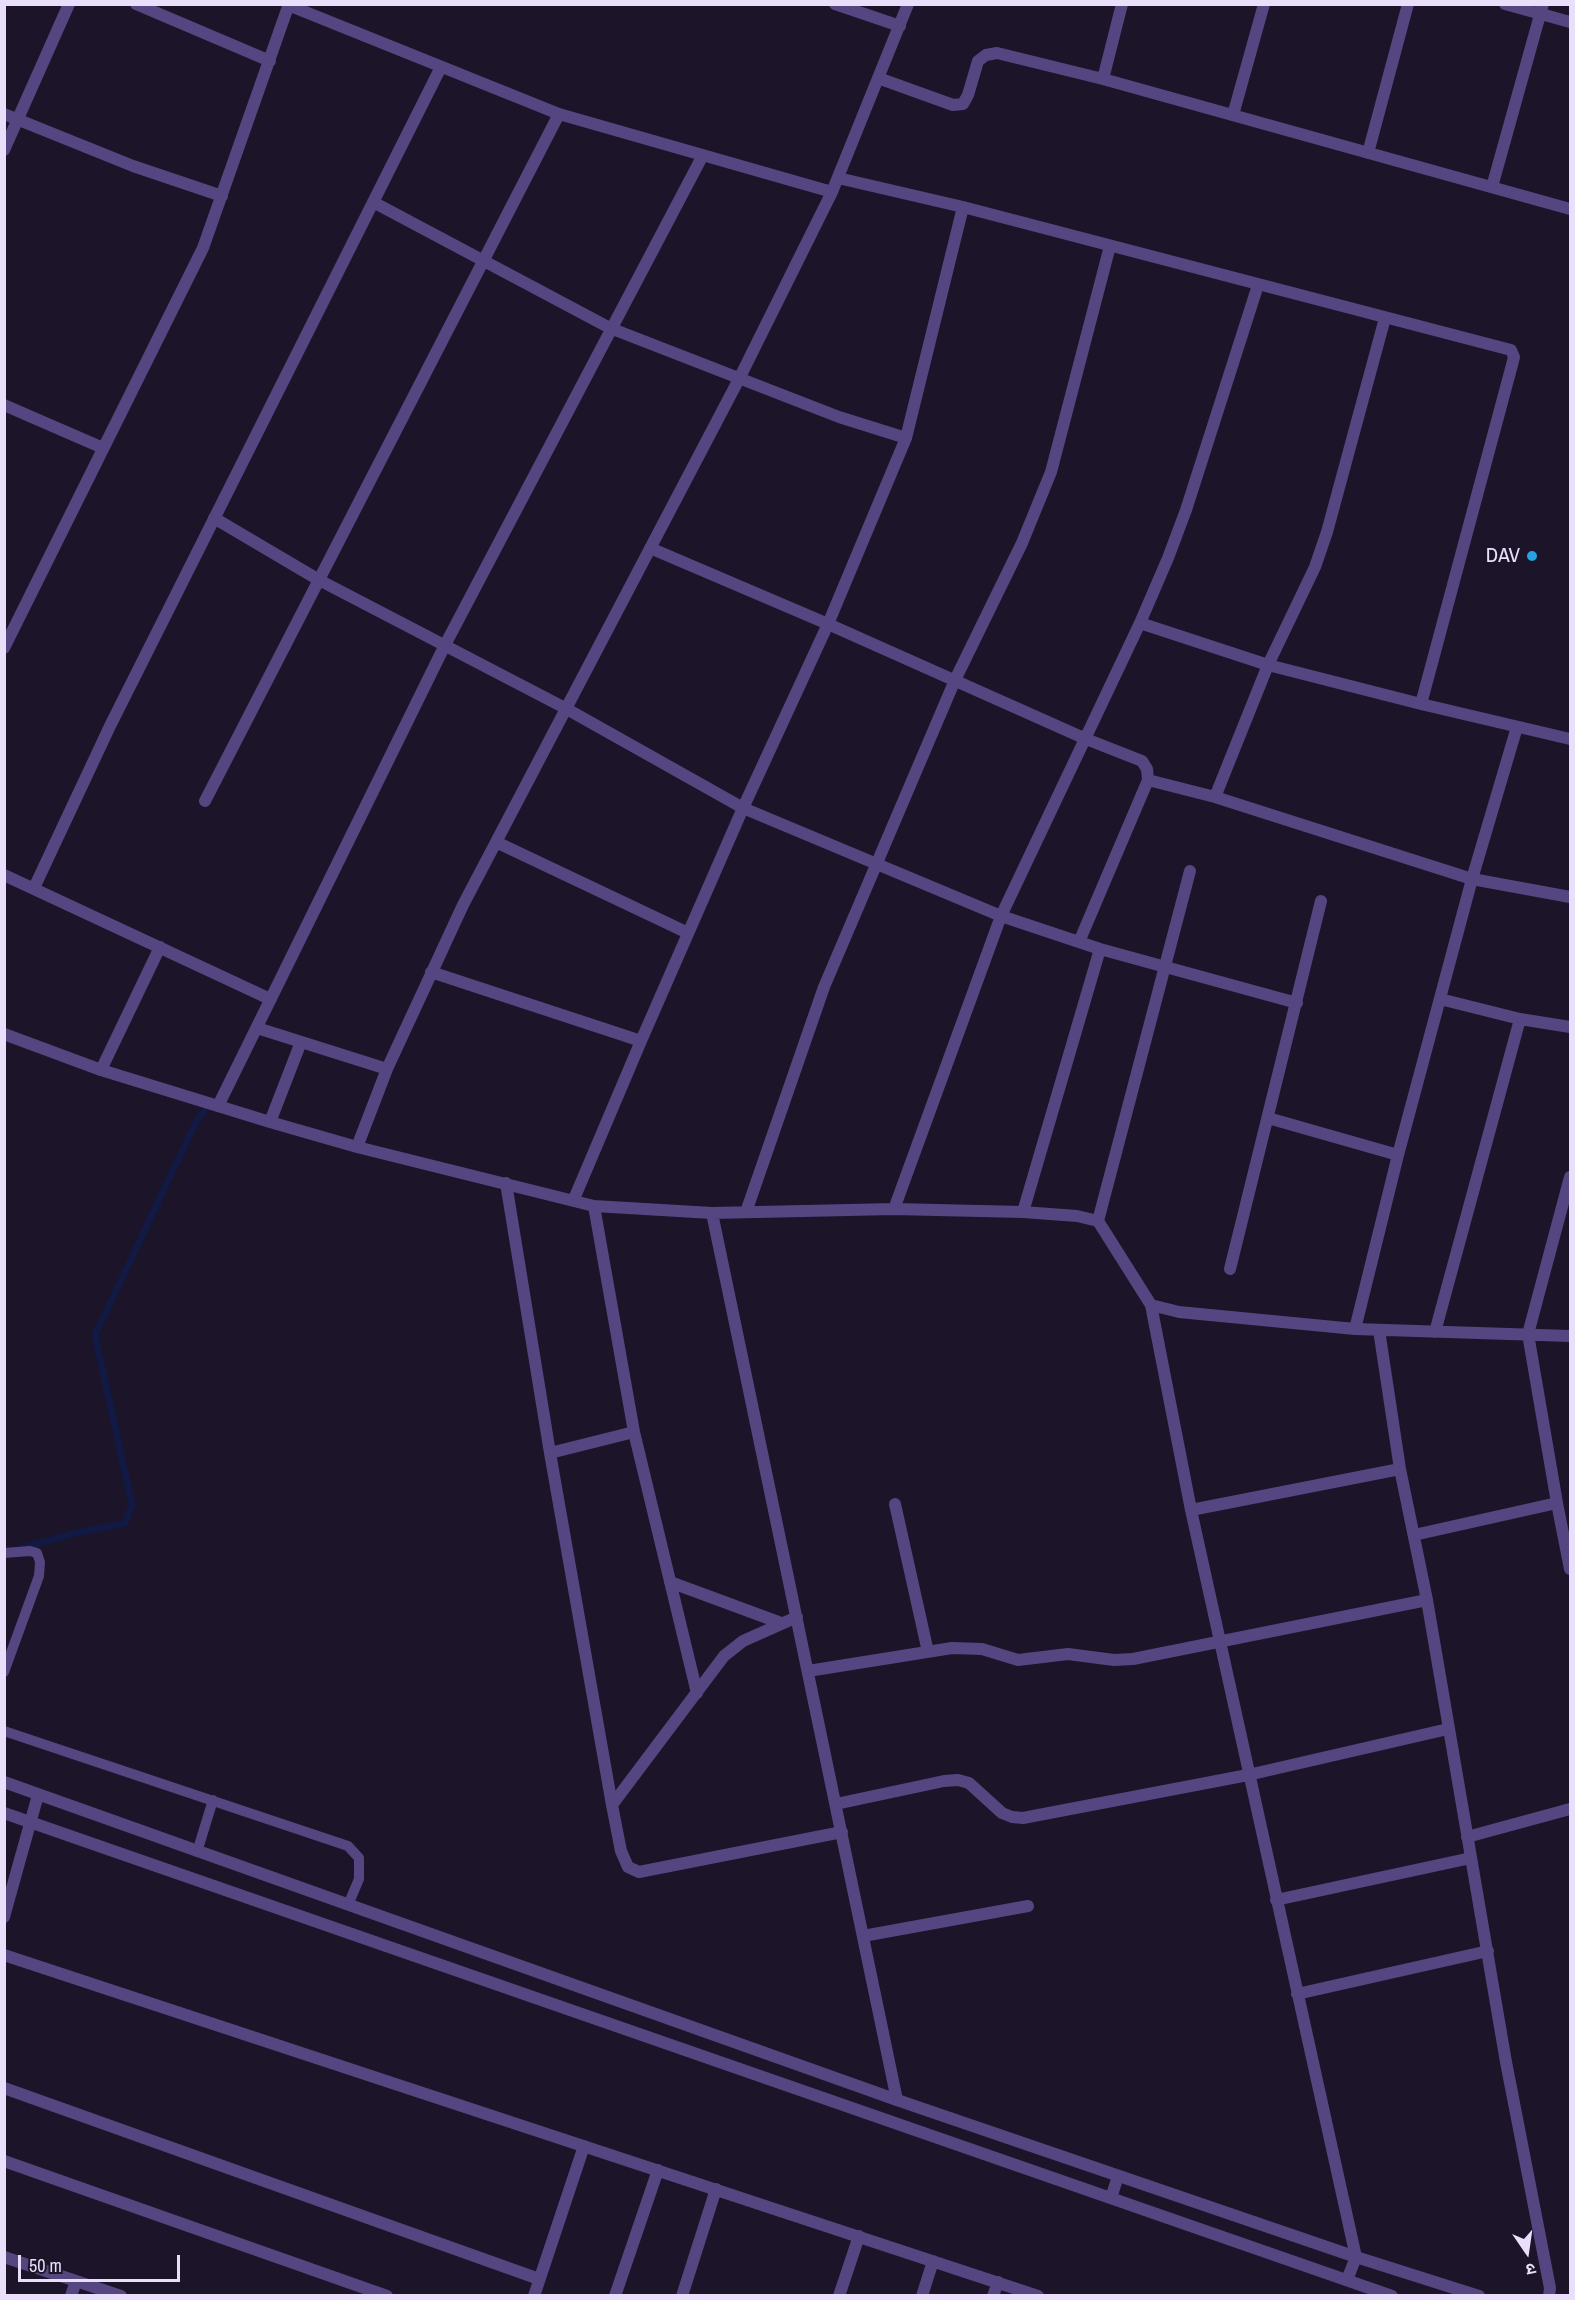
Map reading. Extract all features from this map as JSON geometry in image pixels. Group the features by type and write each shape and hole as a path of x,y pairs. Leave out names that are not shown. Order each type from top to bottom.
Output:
{"street":[{"path":"4,150 69,4"},
{"path":"136,4 270,61"},
{"path":"835,4 900,26"},
{"path":"357,1147 387,1069 431,972 565,708 739,379 832,192 908,4"},
{"path":"1103,79 1122,4"},
{"path":"1233,115 1264,4"},
{"path":"1368,153 1408,4"},
{"path":"1505,4 1542,9 1570,22"},
{"path":"4,648 203,248 288,5 559,114 832,192"},
{"path":"1492,187 1542,9"},
{"path":"878,78 952,105 963,104 978,61 986,55 998,53 1103,79 1570,209"},
{"path":"34,888 110,726 441,67"},
{"path":"4,114 133,166 222,196"},
{"path":"205,801 559,114"},
{"path":"218,1106 445,645 702,155"},
{"path":"838,178 963,207 1512,350 1514,357 1421,704"},
{"path":"373,202 610,328 838,417 906,438"},
{"path":"574,1199 743,807 828,624 906,438 963,207"},
{"path":"746,1212 824,987 955,680 1022,543 1051,472 1110,246"},
{"path":"894,1209 1001,916 1140,623 1186,510 1258,285"},
{"path":"1215,797 1268,665 1307,586 1327,532 1384,318"},
{"path":"4,405 104,448"},
{"path":"214,518 319,580 565,708 743,807 1001,916 1100,949 1297,1003"},
{"path":"650,548 828,624 1086,739 1142,761 1148,769 1148,780 1078,942"},
{"path":"1140,623 1268,665 1570,739"},
{"path":"1355,1329 1398,1155 1472,879 1517,727"},
{"path":"1148,780 1215,797 1472,879 1570,897"},
{"path":"496,842 688,933"},
{"path":"1098,1221 1190,871"},
{"path":"4,874 270,999"},
{"path":"1230,1269 1321,901"},
{"path":"101,1070 160,947"},
{"path":"1023,1212 1100,949"},
{"path":"431,972 641,1041"},
{"path":"1440,999 1520,1019 1570,1028"},
{"path":"1435,1332 1520,1019"},
{"path":"256,1028 387,1069"},
{"path":"4,1034 101,1070 270,1122 357,1147 574,1199 594,1206 712,1213 894,1209 1023,1212 1077,1216 1098,1221 1151,1305 1191,1510 1248,1775 1356,2257 1347,2280"},
{"path":"270,1122 301,1042"},
{"path":"1268,1118 1398,1155"},
{"path":"1570,1177 1528,1334 1570,1569"},
{"path":"506,1183 550,1453 612,1805 621,1851 628,1867 639,1872 842,1832"},
{"path":"594,1206 634,1432 697,1694"},
{"path":"712,1213 897,2100"},
{"path":"1151,1305 1179,1312 1355,1329 1570,1336"},
{"path":"1379,1330 1400,1468 1427,1600 1506,2062 1551,2288 1550,2295"},
{"path":"550,1453 634,1432"},
{"path":"1191,1510 1400,1468"},
{"path":"1414,1535 1557,1503"},
{"path":"895,1504 928,1652"},
{"path":"670,1582 781,1623"},
{"path":"808,1671 970,1647 1018,1660 1075,1654 1122,1660 1427,1600"},
{"path":"612,1805 724,1656 743,1641 797,1617"},
{"path":"836,1804 958,1780 969,1783 1002,1812 1012,1817 1023,1818 1248,1775 1448,1729"},
{"path":"4,1782 897,2100 1356,2257 1479,2295"},
{"path":"4,1917 38,1796"},
{"path":"1467,1837 1570,1809"},
{"path":"4,1813 1392,2295"},
{"path":"1276,1900 1472,1858"},
{"path":"863,1936 1028,1906"},
{"path":"1297,1994 1488,1951"},
{"path":"4,1955 1038,2295"},
{"path":"4,2088 539,2279"},
{"path":"534,2295 584,2146"},
{"path":"4,2161 387,2295"},
{"path":"615,2295 658,2170"},
{"path":"1111,2198 1119,2176"},
{"path":"682,2295 716,2189"},
{"path":"839,2295 859,2236"},
{"path":"4,2258 121,2295"},
{"path":"922,2295 933,2261"},
{"path":"71,2295 76,2281"},
{"path":"993,2295 998,2282"}],"lane":[{"path":"4,1553 30,1551 37,1553 40,1562 39,1576 4,1672"},
{"path":"4,1731 348,1846 359,1858 359,1879 348,1905"},
{"path":"197,1852 213,1800"}],"waterway":[{"path":"21,1548 125,1523 132,1505 95,1335 195,1124 204,1111"}],"place":[{"name":"DAV","path":"1532,556"}]}
